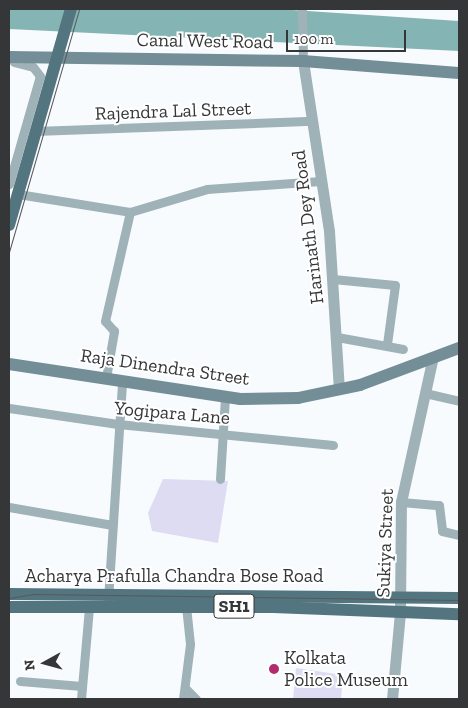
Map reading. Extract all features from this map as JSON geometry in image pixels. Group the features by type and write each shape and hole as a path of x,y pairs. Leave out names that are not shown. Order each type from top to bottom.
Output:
{"main road":[{"path":"9,225 71,9"},
{"name":"Canal West Road","path":"9,57 303,57 459,73"},
{"name":"Raja Dinendra Street","path":"9,364 225,397 298,398 339,389 432,361 459,348"},
{"name":"Acharya Prafulla Chandra Bose Road","path":"9,594 186,605 401,604 459,598"},
{"name":"Acharya Prafulla Chandra Bose Road","path":"9,607 89,607 108,600 401,604 459,614"}],"street":[{"path":"302,9 303,57"},
{"name":"Harinath Dey Road","path":"303,57 334,279 339,389"},
{"path":"9,62 33,67 40,76 9,184"},
{"name":"Rajendra Lal Street","path":"35,131 313,121"},
{"path":"18,194 130,212 207,190 321,181"},
{"path":"106,378 114,331 105,321 130,212"},
{"path":"334,279 395,285 387,344"},
{"path":"337,338 387,344 403,349"},
{"name":"Sukiya Street","path":"392,699 401,604 401,502 432,361"},
{"path":"108,600 122,381"},
{"path":"425,393 459,401"},
{"path":"220,479 225,397"},
{"name":"Yogipara Lane","path":"9,408 118,424 333,444"},
{"path":"401,502 439,505 442,532 459,535"},
{"path":"9,507 112,524"},
{"path":"183,699 186,688 190,644 186,605"},
{"path":"81,699 89,607"},
{"path":"20,681 82,686"},
{"path":"186,688 196,699"}],"shaded area":[{"path":"9,9 277,9 459,21 459,51 9,29"},
{"path":"163,479 228,481 218,543 152,531 148,513"},
{"path":"296,668 343,675 341,699 293,699"}],"tram line":[{"path":"9,252 79,9"},
{"path":"9,598 34,594 459,600"}],"place":[{"name":"Kolkata Police Museum","path":"274,669"}]}
